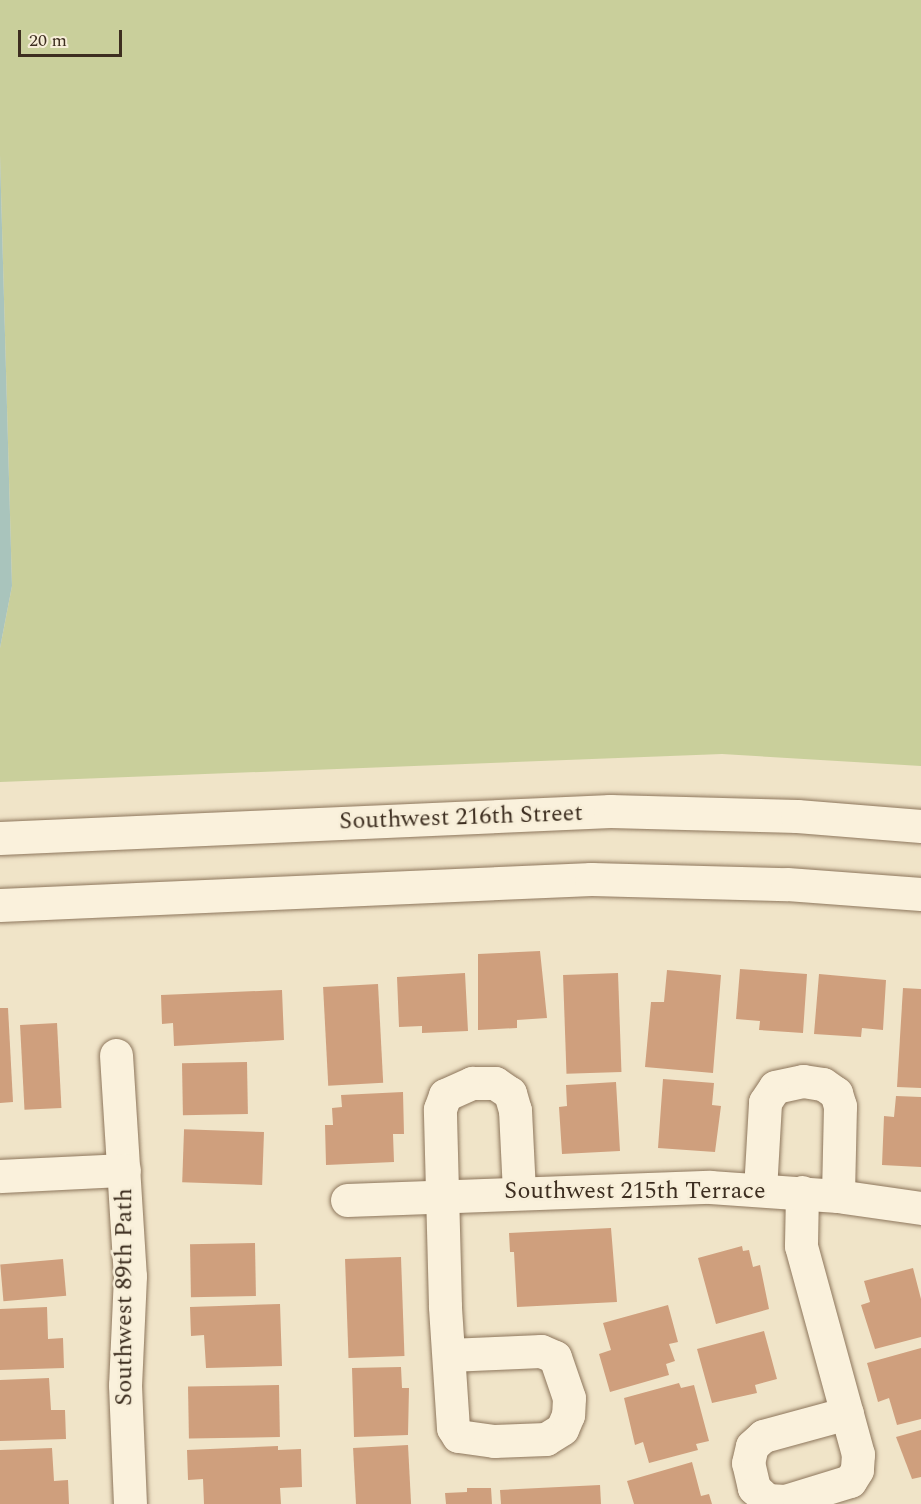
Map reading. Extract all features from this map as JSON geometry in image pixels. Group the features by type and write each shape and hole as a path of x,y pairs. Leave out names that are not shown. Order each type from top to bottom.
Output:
{"street":[{"name":"Southwest 216th Street","path":"0,838 610,811 797,816 921,826"},
{"path":"0,905 591,879 787,884 921,894"},
{"name":"Southwest 89th Path","path":"116,1055 130,1276 125,1385 130,1504"},
{"path":"760,1190 765,1102 775,1088 803,1081 823,1084 836,1093 840,1106 838,1196"},
{"path":"449,1355 440,1110 445,1095 472,1083 495,1083 510,1093 515,1110 519,1192"},
{"path":"0,1176 124,1170"},
{"name":"Southwest 215th Terrace","path":"347,1200 644,1187 802,1192 921,1208"},
{"path":"802,1192 801,1246 847,1413"}],"green space":[{"path":"0,0 921,0 921,766 722,754 0,782 0,648 12,586 0,155"}],"water":[{"path":"0,155 12,586 0,648"}],"building":[{"path":"540,951 547,1018 517,1020 517,1028 478,1030 478,954"},
{"path":"740,969 807,974 803,1033 759,1030 760,1021 736,1019"},
{"path":"667,970 721,975 713,1073 645,1067 651,1002 664,1002"},
{"path":"465,973 468,1031 422,1033 422,1026 399,1027 397,977"},
{"path":"618,973 621,1072 566,1074 563,975"},
{"path":"819,974 886,980 883,1030 862,1028 861,1037 814,1034"},
{"path":"378,984 383,1083 328,1086 323,987"},
{"path":"903,988 921,989 921,1088 897,1087"},
{"path":"282,990 284,1040 174,1046 173,1023 162,1024 161,995"},
{"path":"0,1008 8,1008 13,1102 0,1103"},
{"path":"57,1023 61,1108 24,1110 20,1025"},
{"path":"247,1062 248,1114 183,1115 182,1063"},
{"path":"663,1079 714,1083 712,1105 721,1106 715,1152 658,1148"},
{"path":"616,1082 620,1151 562,1154 559,1107 567,1106 566,1085"},
{"path":"403,1092 404,1134 393,1134 394,1162 326,1165 325,1125 333,1125 332,1108 342,1107 341,1095"},
{"path":"896,1096 921,1097 921,1167 882,1165 884,1116 894,1117"},
{"path":"184,1129 264,1132 262,1185 182,1182"},
{"path":"611,1228 617,1302 517,1307 514,1252 510,1252 509,1233"},
{"path":"255,1243 256,1296 191,1297 190,1244"},
{"path":"742,1246 743,1251 749,1250 753,1267 760,1265 769,1309 716,1324 698,1258"},
{"path":"401,1257 404,1356 348,1358 345,1259"},
{"path":"63,1259 66,1296 3,1301 0,1264"},
{"path":"913,1268 921,1299 921,1337 875,1349 861,1305 870,1302 864,1281"},
{"path":"280,1304 282,1366 206,1368 204,1335 191,1336 190,1307"},
{"path":"668,1305 678,1342 669,1344 675,1361 666,1364 669,1375 610,1392 599,1354 611,1350 603,1323"},
{"path":"47,1307 48,1339 63,1338 64,1368 0,1370 0,1309"},
{"path":"764,1331 777,1379 755,1385 757,1393 712,1403 697,1349"},
{"path":"921,1348 921,1419 897,1425 889,1398 878,1402 867,1363"},
{"path":"401,1367 402,1388 409,1388 408,1435 354,1437 352,1368"},
{"path":"49,1378 51,1410 65,1410 66,1439 0,1441 0,1380"},
{"path":"679,1383 681,1388 694,1385 709,1441 696,1444 698,1450 649,1463 643,1442 635,1445 624,1398"},
{"path":"279,1385 280,1437 189,1439 188,1387"},
{"path":"921,1430 921,1477 912,1479 896,1437"},
{"path":"408,1445 411,1504 356,1504 353,1448"},
{"path":"278,1446 278,1450 301,1449 302,1487 280,1488 281,1504 204,1504 203,1479 188,1480 187,1450"},
{"path":"52,1448 54,1481 68,1480 69,1504 0,1504 0,1450"},
{"path":"692,1462 701,1496 709,1494 712,1504 634,1504 627,1481"},
{"path":"600,1485 601,1504 501,1504 500,1490"},
{"path":"467,1488 491,1488 492,1504 446,1504 445,1493 467,1492"}]}
